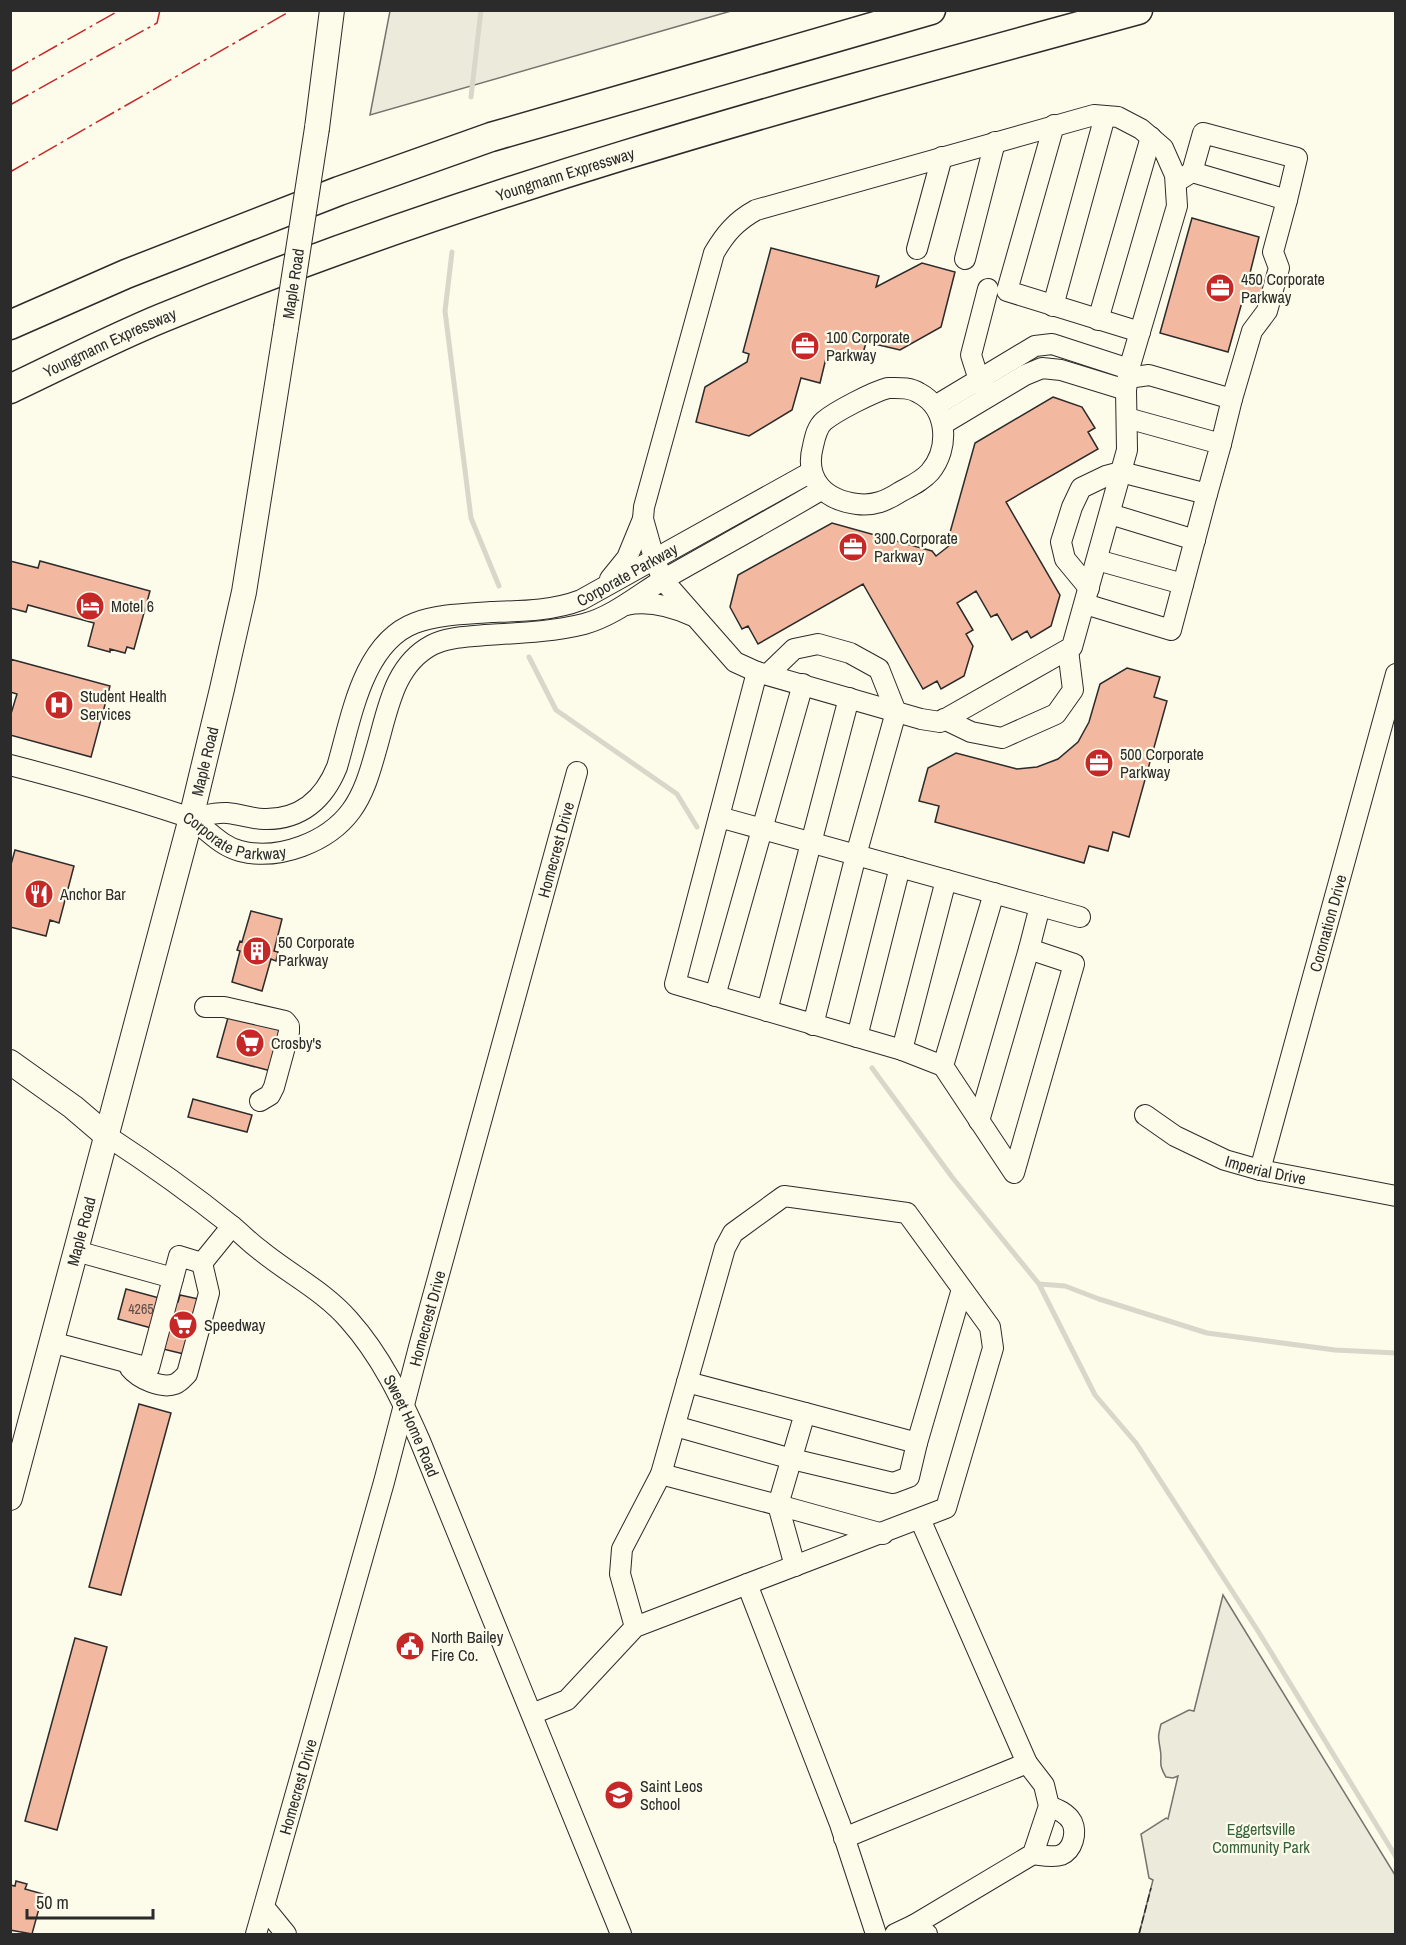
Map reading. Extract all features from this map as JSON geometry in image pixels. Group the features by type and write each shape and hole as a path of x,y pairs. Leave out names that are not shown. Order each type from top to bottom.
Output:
{"highway":[{"path":"10,325 126,274 339,191 491,137 931,10"},
{"name":"Youngmann Expressway","path":"10,389 152,323 347,245 716,127 1137,10"}],"main road":[{"name":"Maple Road","path":"10,1498 191,818 244,592 317,128 332,10"},
{"name":"Sweet Home Road","path":"10,1062 73,1107 107,1136"}],"street":[{"path":"602,588 618,572 627,558 643,519 644,507 714,253 724,235 744,217 756,210 1094,115 1118,117 1141,129 1163,148 1175,175 1287,200"},
{"path":"1053,306 1105,116"},
{"path":"1054,125 1007,291 1140,332"},
{"path":"643,519 663,580 735,662 763,673 921,719 940,722 1068,650 1072,647 1087,596 1110,514 1121,472 1127,450 1128,379 1140,332 1184,177 1203,133 1298,158 1273,252 1279,268 1267,311 1252,331 1171,630 1087,596 1065,559 1062,542 1072,507 1081,488 1106,476 1121,472 1207,494"},
{"path":"1098,320 1151,137"},
{"path":"965,259 995,142"},
{"path":"917,249 942,157"},
{"path":"984,388 970,355 988,289"},
{"path":"939,415 984,388 1035,346 1052,344 1128,379 1149,375 1232,399"},
{"path":"888,387 906,388 920,393 939,415 944,441 932,470 922,480 884,501 869,506 834,498 821,490 811,472 811,452 816,433 823,422 874,392 888,387"},
{"path":"1127,418 1221,444"},
{"name":"Corporate Parkway","path":"191,818 225,813 263,819 281,818 300,812 315,802 331,782 337,767 368,669 388,641 413,624 453,615 562,607 581,600 811,472"},
{"name":"Corporate Parkway","path":"191,818 213,838 239,851 263,854 279,852 299,848 322,837 351,810 364,789 394,686 419,653 434,644 453,638 585,624 608,614 821,490"},
{"path":"1110,514 1195,540"},
{"path":"1097,560 1183,584"},
{"path":"620,606 635,603 666,606 695,616"},
{"path":"497,612 498,634"},
{"path":"813,1024 856,855 896,712 879,669 849,653 818,644 794,649 763,673 719,817 675,984 902,1050 943,1066 1014,1173 1074,964 1029,949"},
{"path":"944,719 971,732 1002,738 1056,714 1073,690 1068,650"},
{"name":"Coronation Drive","path":"1260,1170 1395,674"},
{"path":"714,996 803,684"},
{"path":"766,1011 849,698"},
{"path":"10,765 128,797 191,818"},
{"name":"Homecrest Drive","path":"256,1935 384,1482 577,772"},
{"path":"719,817 1080,917"},
{"path":"857,1037 900,867"},
{"path":"902,1050 946,880"},
{"path":"943,1066 994,893"},
{"path":"979,1121 1040,906"},
{"path":"205,1007 224,1006 285,1021 289,1026 274,1087 270,1095 260,1101"},
{"name":"Imperial Drive","path":"1145,1115 1175,1136 1225,1160 1260,1170 1395,1196"},
{"name":"Sweet Home Road","path":"107,1136 144,1160 341,1311 369,1345 392,1380 532,1714 621,1935"},
{"path":"532,1714 567,1700 635,1627 946,1508 993,1348 990,1327 907,1213 784,1196 733,1233 725,1248 661,1474 622,1550 620,1574 635,1627"},
{"path":"202,1263 232,1226"},
{"path":"76,1251 173,1278"},
{"path":"51,1342 149,1368 179,1256 202,1263"},
{"path":"124,1362 140,1378 165,1385 173,1385 187,1374 209,1293 202,1263"},
{"path":"675,1426 792,1460 893,1483 909,1477 962,1289"},
{"path":"687,1382 917,1443"},
{"path":"795,1566 778,1505 806,1413"},
{"path":"661,1474 883,1534"},
{"path":"896,1935 920,1930 1033,1854 1049,1806 1044,1785 1027,1763 920,1519"},
{"path":"747,1584 844,1838 876,1935"},
{"path":"844,1838 1027,1763"},
{"path":"1033,1854 1061,1855 1071,1847 1074,1835 1071,1821 1062,1811 1049,1806"},
{"path":"264,1907 286,1935"}],"green space":[{"path":"390,10 731,11 370,115"},
{"name":"Eggertsville Community Park","path":"1223,1595 1395,1875 1395,1934 1139,1934 1153,1880 1149,1878 1141,1834 1166,1818 1168,1819 1178,1776 1166,1777 1162,1768 1159,1738 1161,1724 1189,1710 1194,1711"}],"building":[{"name":"450 Corporate Parkway","path":"1192,218 1259,237 1249,277 1269,282 1263,300 1244,295 1228,352 1160,333"},
{"name":"100 Corporate Parkway","path":"771,248 879,276 876,287 922,263 955,272 941,327 900,350 866,342 862,358 828,350 820,383 801,378 792,410 749,436 696,422 705,387 747,362 749,354 743,352"},
{"name":"300 Corporate Parkway","path":"1053,397 1082,407 1095,428 1088,432 1098,449 1006,502 1060,595 1051,626 1031,638 1027,631 1012,640 997,614 991,617 976,591 957,603 973,630 966,634 973,646 964,676 941,689 937,681 923,689 863,584 758,644 748,626 742,629 730,607 738,575 832,523 932,551 936,556 954,542 949,536 975,443"},
{"name":"Motel 6","path":"10,561 38,568 40,561 150,591 134,649 127,647 125,653 110,649 110,652 88,646 94,623 28,605 26,612 10,608"},
{"name":"Student Health Services","path":"10,659 110,686 91,757 10,735 10,717 17,694 10,692"},
{"name":"500 Corporate Parkway","path":"1127,668 1160,677 1154,697 1167,701 1129,837 1113,832 1108,851 1089,846 1084,863 935,822 939,806 919,801 928,768 956,753 1017,769 1037,767 1058,759 1078,742 1089,722 1100,684"},
{"name":"Anchor Bar","path":"15,850 74,866 59,923 50,920 46,936 10,927 10,868"},
{"name":"50 Corporate Parkway","path":"251,911 282,919 274,951 278,952 276,961 271,959 262,991 232,982 240,951 237,950 240,941 242,942"},
{"name":"Crosby's","path":"229,1014 282,1028 271,1071 217,1057"},
{"path":"193,1099 252,1115 247,1132 188,1117"},
{"name":"Speedway","path":"126,1289 163,1299 155,1329 118,1319"},
{"name":"Speedway","path":"180,1295 203,1300 188,1355 163,1349"},
{"path":"139,1404 171,1413 121,1595 89,1587"},
{"path":"75,1638 107,1647 57,1830 25,1821"},
{"path":"16,1881 27,1884 25,1889 43,1894 32,1934 10,1930 10,1885 15,1886"}],"waterway":[{"path":"471,97 481,10"},
{"path":"452,252 445,311 471,518 499,586"},
{"path":"529,657 556,710 677,794 697,827"},
{"path":"872,1068 952,1177 1039,1284 1095,1395 1136,1443 1258,1631 1396,1857"},
{"path":"1039,1284 1065,1286 1207,1333 1335,1350 1396,1353"}],"fence":[{"path":"1139,1934 1151,1888"}],"power":[{"path":"10,72 120,10"},
{"path":"10,105 157,23 160,10"},
{"path":"10,172 292,10"}],"place":[{"name":"450 Corporate Parkway","path":"1220,288"},
{"name":"100 Corporate Parkway","path":"805,346"},
{"name":"300 Corporate Parkway","path":"853,547"},
{"name":"Motel 6","path":"90,606"},
{"name":"Student Health Services","path":"59,705"},
{"name":"500 Corporate Parkway","path":"1099,763"},
{"name":"Anchor Bar","path":"39,894"},
{"name":"50 Corporate Parkway","path":"257,951"},
{"name":"Crosby's","path":"250,1043"},
{"name":"Speedway","path":"183,1325"},
{"name":"North Bailey Fire Co.","path":"410,1646"},
{"name":"Saint Leos School","path":"619,1795"}]}
